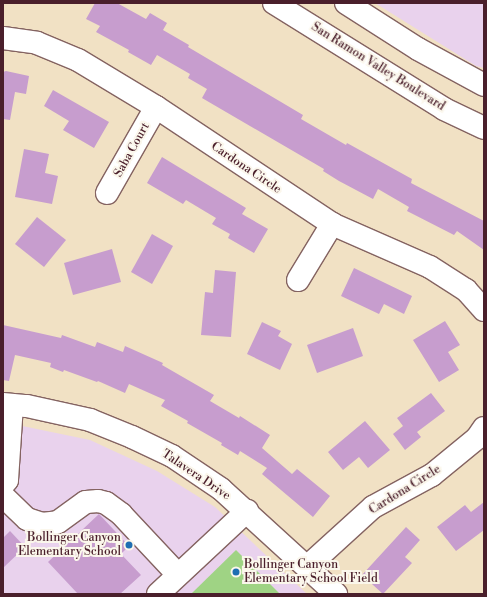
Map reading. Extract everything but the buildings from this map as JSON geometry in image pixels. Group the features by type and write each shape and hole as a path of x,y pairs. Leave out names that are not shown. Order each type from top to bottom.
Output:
{"street":[{"name":"San Ramon Valley Boulevard","path":"274,3 444,109 484,128"},
{"path":"346,3 418,49 484,85"},
{"name":"Cardona Circle","path":"3,38 37,43 78,60 156,107 332,224 430,267 466,290 484,310"},
{"name":"Saba Court","path":"107,193 156,107"},
{"path":"298,280 332,224"},
{"path":"3,485 7,480 8,405"},
{"name":"Talavera Drive","path":"8,405 27,406 90,420 132,437 172,456 221,489 247,511 336,594"},
{"name":"Cardona Circle","path":"307,568 373,507 432,475 477,438 484,428"},
{"path":"3,496 27,519 42,524 58,522 86,502 98,501 106,503 121,514 178,575"},
{"path":"158,594 247,511"}],"shaded area":[{"path":"375,3 484,3 484,68 476,66"},
{"name":"Bollinger Canyon Elementary School","path":"3,422 90,440 157,471 215,507 307,594 3,594"}],"green space":[{"name":"Bollinger Canyon Elementary School Field","path":"236,550 280,594 191,594"}],"place":[{"name":"Bollinger Canyon Elementary School","path":"129,545"},
{"name":"Bollinger Canyon Elementary School Field","path":"236,572"}]}
